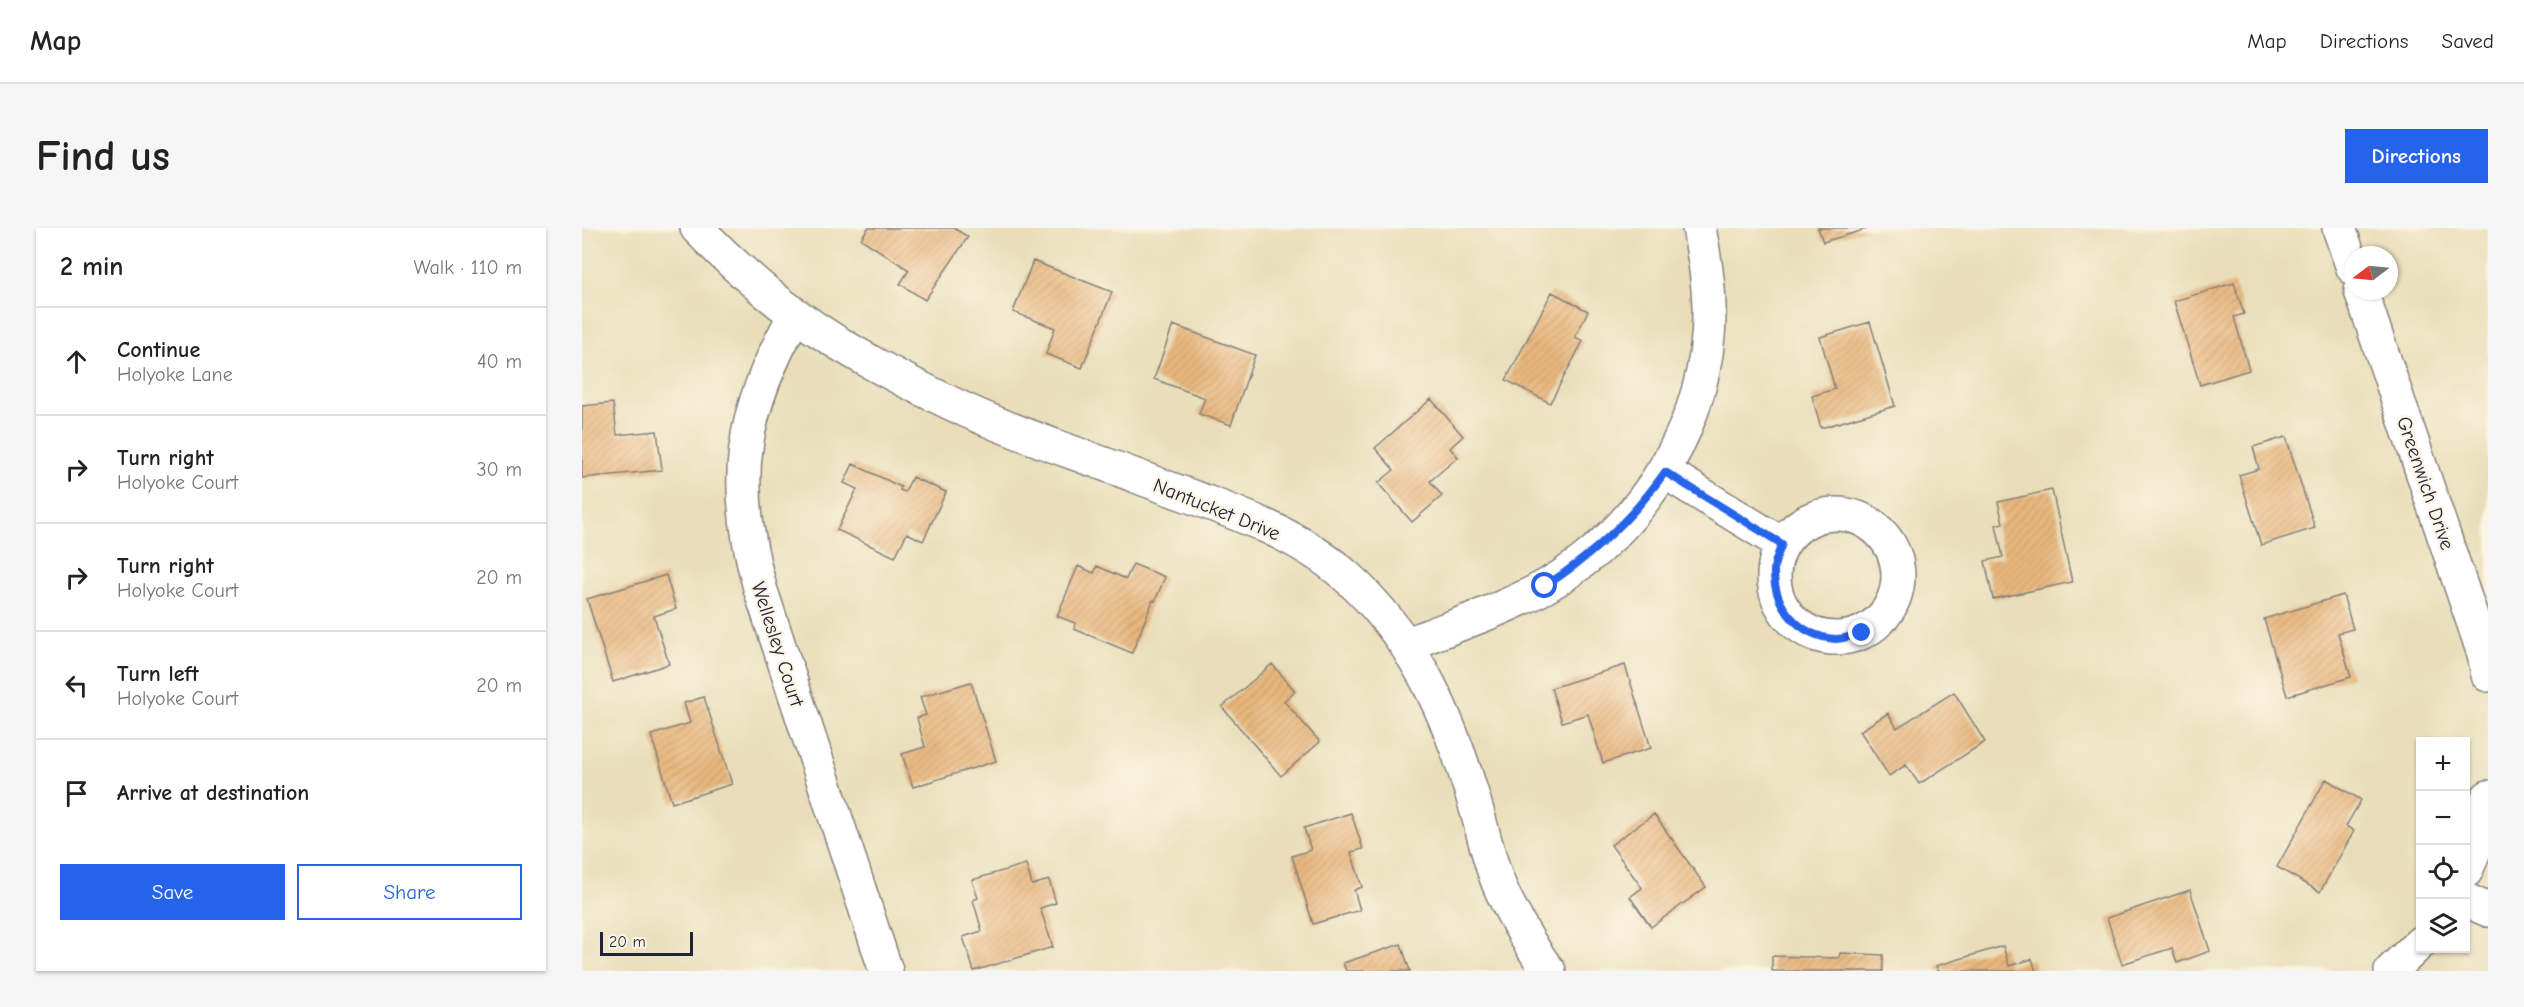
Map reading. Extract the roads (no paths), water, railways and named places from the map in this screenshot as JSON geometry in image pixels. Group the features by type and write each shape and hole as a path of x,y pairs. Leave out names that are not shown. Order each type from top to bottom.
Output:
{"street":[{"name":"Nantucket Drive","path":"697,228 721,253 795,315 893,374 966,410 1267,527 1316,552 1346,576 1384,613 1408,644 1425,674 1446,720 1470,787 1497,879 1539,959 1549,971"},
{"path":"1408,644 1545,586 1577,565 1604,544 1644,502 1665,472 1690,412 1704,364 1709,307 1706,267 1699,228"},
{"path":"2339,228 2345,246"},
{"name":"Greenwich Drive","path":"2364,300 2481,642 2488,675"},
{"name":"Wellesley Court","path":"795,315 760,385 750,420 745,453 744,489 749,550 886,971"},
{"path":"1665,472 1782,544"},
{"path":"2470,861 2479,839 2488,797"},
{"path":"2470,902 2488,910"},
{"path":"2391,971 2416,948"}]}
